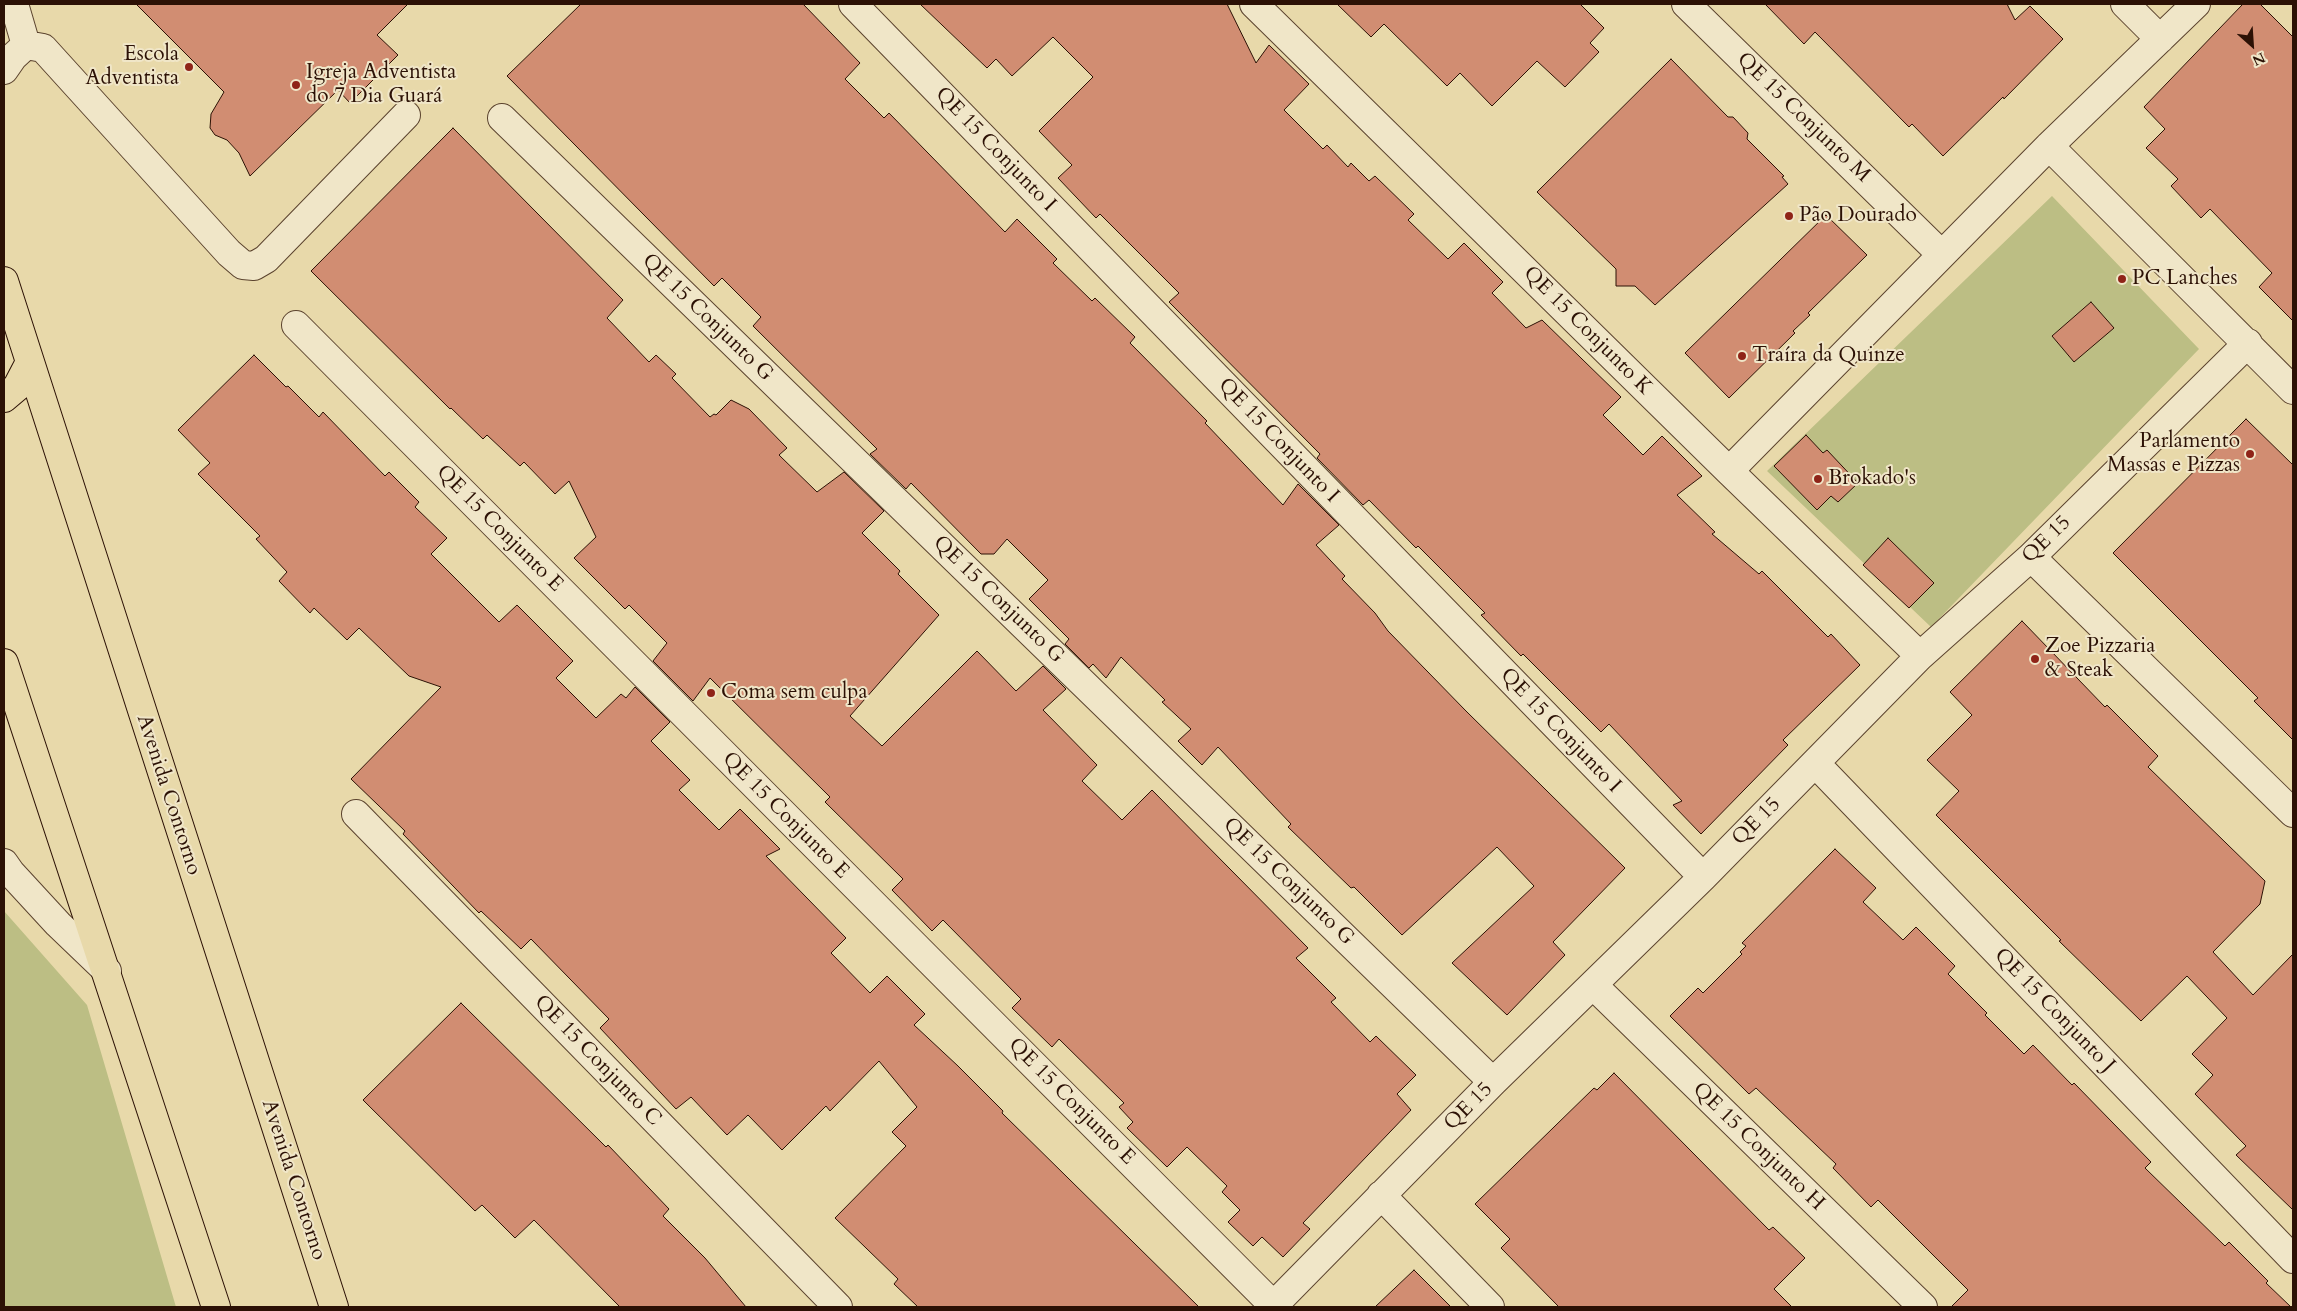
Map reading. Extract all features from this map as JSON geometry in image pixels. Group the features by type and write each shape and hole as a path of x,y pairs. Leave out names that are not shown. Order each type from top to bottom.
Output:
{"main road":[{"name":"Avenida Contorno","path":"4,282 334,1307"},
{"path":"4,398 16,387 30,362"},
{"path":"4,663 107,971 216,1307"}],"street":[{"path":"14,4 26,45"},
{"name":"QE 15 Conjunto I","path":"853,4 1703,877"},
{"name":"QE 15 Conjunto K","path":"1254,4 1920,656"},
{"name":"QE 15 Conjunto M","path":"1686,4 1941,254"},
{"path":"2125,4 2160,39"},
{"path":"1729,471 1941,254 2049,146 2196,4"},
{"path":"4,70 13,57 26,45"},
{"path":"26,45 43,48 229,253 243,265 254,266 266,259 406,115"},
{"name":"QE 15 Conjunto G","path":"502,118 1493,1082"},
{"path":"2049,146 2293,390"},
{"name":"QE 15 Conjunto E","path":"296,325 1273,1306"},
{"name":"QE 15","path":"1273,1306 1493,1082 1594,986 1703,877 1920,656 2031,557 2248,343"},
{"path":"2031,557 2293,813"},
{"name":"QE 15 Conjunto J","path":"1815,763 2293,1259"},
{"name":"QE 15 Conjunto C","path":"356,814 838,1307"},
{"path":"4,863 10,873 58,924 107,971"},
{"name":"QE 15 Conjunto H","path":"1594,986 1923,1307"},
{"path":"1381,1196 1490,1307"}],"green space":[{"path":"2052,196 2199,349 1931,627 1767,471"},
{"path":"4,911 87,1005 176,1307 4,1307"}],"building":[{"path":"136,4 408,4 377,35 398,55 350,103 338,90 250,176 239,153 227,140 215,135 210,128 211,114 224,92"},
{"path":"581,4 803,4 860,63 845,79 884,118 889,113 1005,232 1017,219 1057,259 1053,263 1092,301 1095,298 1135,337 1130,343 1207,421 1205,423 1283,505 1298,484 1339,525 1316,545 1345,576 1342,579 1375,613 1388,631 1466,711 1625,868 1553,942 1565,955 1507,1015 1452,963 1534,886 1497,847 1402,935 1354,887 1351,888 1288,827 1291,824 1218,747 1202,765 1178,741 1191,729 1162,702 1165,700 1121,657 1106,678 1093,664 1089,668 1065,644 1069,639 1029,599 1048,580 1007,539 994,554 981,554 911,483 906,489 870,454 877,449 753,326 761,317 722,278 714,286 507,76"},
{"path":"920,4 1227,4 1256,63 1269,45 1309,84 1284,110 1323,149 1327,145 1348,167 1351,163 1369,181 1375,176 1414,214 1408,220 1448,259 1464,243 1503,282 1492,293 1526,328 1542,320 1621,397 1603,415 1643,455 1662,436 1702,476 1677,495 1715,532 1712,534 1759,574 1762,571 1828,637 1831,634 1860,665 1783,740 1788,745 1701,834 1673,805 1682,801 1609,724 1601,732 1523,654 1521,656 1481,615 1485,613 1418,546 1416,548 1369,500 1363,505 1317,458 1320,454 1169,302 1179,293 1100,214 1096,218 1058,178 1072,165 1039,131 1093,77 1053,37 1012,76 996,59 987,68"},
{"path":"1337,4 1580,4 1604,28 1590,43 1599,52 1565,87 1537,61 1492,106 1460,73 1447,86 1384,24 1371,37"},
{"path":"1765,4 2007,4 2015,20 2030,6 2063,39 2004,99 2003,97 1943,156 1912,124 1909,127 1815,32 1804,44"},
{"path":"2243,4 2260,4 2293,37 2293,321 2259,287 2272,273 2210,209 2201,218 2171,186 2178,179 2146,148 2165,129 2144,107"},
{"path":"1671,59 1728,117 1733,117 1748,133 1747,139 1784,176 1782,177 1788,184 1655,305 1635,286 1616,286 1616,269 1537,192"},
{"path":"453,128 623,300 607,318 649,362 656,355 676,374 672,378 710,417 714,414 716,415 731,400 749,409 787,448 779,455 817,492 844,472 884,511 862,533 900,571 898,574 939,615 850,716 882,746 977,651 1016,691 1043,666 1066,689 1043,710 1097,765 1082,781 1122,820 1152,790 1308,948 1296,958 1336,998 1331,1002 1370,1042 1376,1036 1416,1075 1397,1094 1411,1110 1303,1223 1310,1229 1283,1257 1262,1237 1253,1246 1228,1222 1240,1210 1222,1192 1227,1186 1187,1147 1167,1167 1127,1128 1133,1122 1119,1107 1124,1103 1059,1039 1052,1047 1012,1008 1021,999 943,920 932,931 892,890 903,879 825,802 830,797 710,678 693,701 653,661 667,643 629,605 625,609 574,558 596,537 569,481 555,494 524,462 520,466 487,435 483,439 450,409 311,271"},
{"path":"1826,215 1867,255 1808,313 1810,315 1793,331 1795,333 1729,398 1685,353"},
{"path":"2091,302 2114,328 2074,362 2052,336"},
{"path":"254,355 319,417 323,412 385,476 389,472 419,502 415,507 447,538 431,554 499,622 517,605 573,661 556,678 596,718 621,694 626,698 635,687 670,722 651,741 690,780 679,790 719,830 740,809 780,849 766,856 846,938 831,953 870,993 887,976 925,1014 914,1025 958,1066 1003,1111 1002,1113 1199,1307 918,1307 894,1284 898,1279 835,1218 906,1146 892,1132 917,1107 879,1061 830,1111 826,1106 782,1150 748,1115 727,1135 691,1097 676,1109 600,1028 609,1019 531,939 521,949 481,911 479,913 403,834 405,831 351,779 441,687 409,676 359,628 347,640 314,608 310,613 279,581 287,572 256,539 260,536 198,474 210,463 178,430"},
{"path":"2246,419 2293,465 2293,740 2254,701 2258,698 2113,553"},
{"path":"1806,435 1823,453 1827,450 1858,483 1838,502 1831,496 1817,510 1774,466"},
{"path":"1888,538 1934,583 1909,608 1863,565"},
{"path":"2022,621 2105,707 2107,705 2158,756 2148,767 2265,881 2260,904 2213,952 2253,995 2293,954 2293,1210 2236,1155 2246,1146 2195,1094 2213,1075 2192,1054 2227,1018 2187,976 2141,1021 2059,941 2061,940 1936,815 1959,791 1927,760 1972,715 1950,692"},
{"path":"1835,849 1876,888 1863,902 1903,940 1916,927 1955,966 1948,974 1987,1013 1985,1015 2024,1054 2033,1045 2072,1085 2074,1083 2151,1162 2145,1168 2225,1246 2229,1242 2268,1281 2266,1283 2291,1307 1951,1307 1968,1290 1878,1200 1871,1207 1833,1168 1836,1164 1756,1088 1749,1094 1670,1016 1698,988 1703,993 1742,954 1740,952 1746,946 1742,943"},
{"path":"461,1003 606,1147 608,1145 669,1209 663,1216 705,1258 746,1307 620,1307 534,1220 515,1238 482,1205 475,1211 363,1100"},
{"path":"1614,1073 1769,1230 1773,1227 1805,1258 1774,1289 1792,1307 1559,1307 1501,1248 1510,1239 1475,1204 1594,1088 1597,1090"},
{"path":"1414,1270 1451,1307 1375,1307"}],"place":[{"name":"Escola Adventista","path":"189,67"},
{"name":"Igreja Adventista do 7 Dia Guará","path":"296,85"},
{"name":"Pão Dourado","path":"1789,216"},
{"name":"PC Lanches","path":"2122,279"},
{"name":"Traíra da Quinze","path":"1742,356"},
{"name":"Parlamento Massas e Pizzas","path":"2250,454"},
{"name":"Brokado's","path":"1818,479"},
{"name":"Zoe Pizzaria & Steak","path":"2035,659"},
{"name":"Coma sem culpa","path":"711,693"}]}
